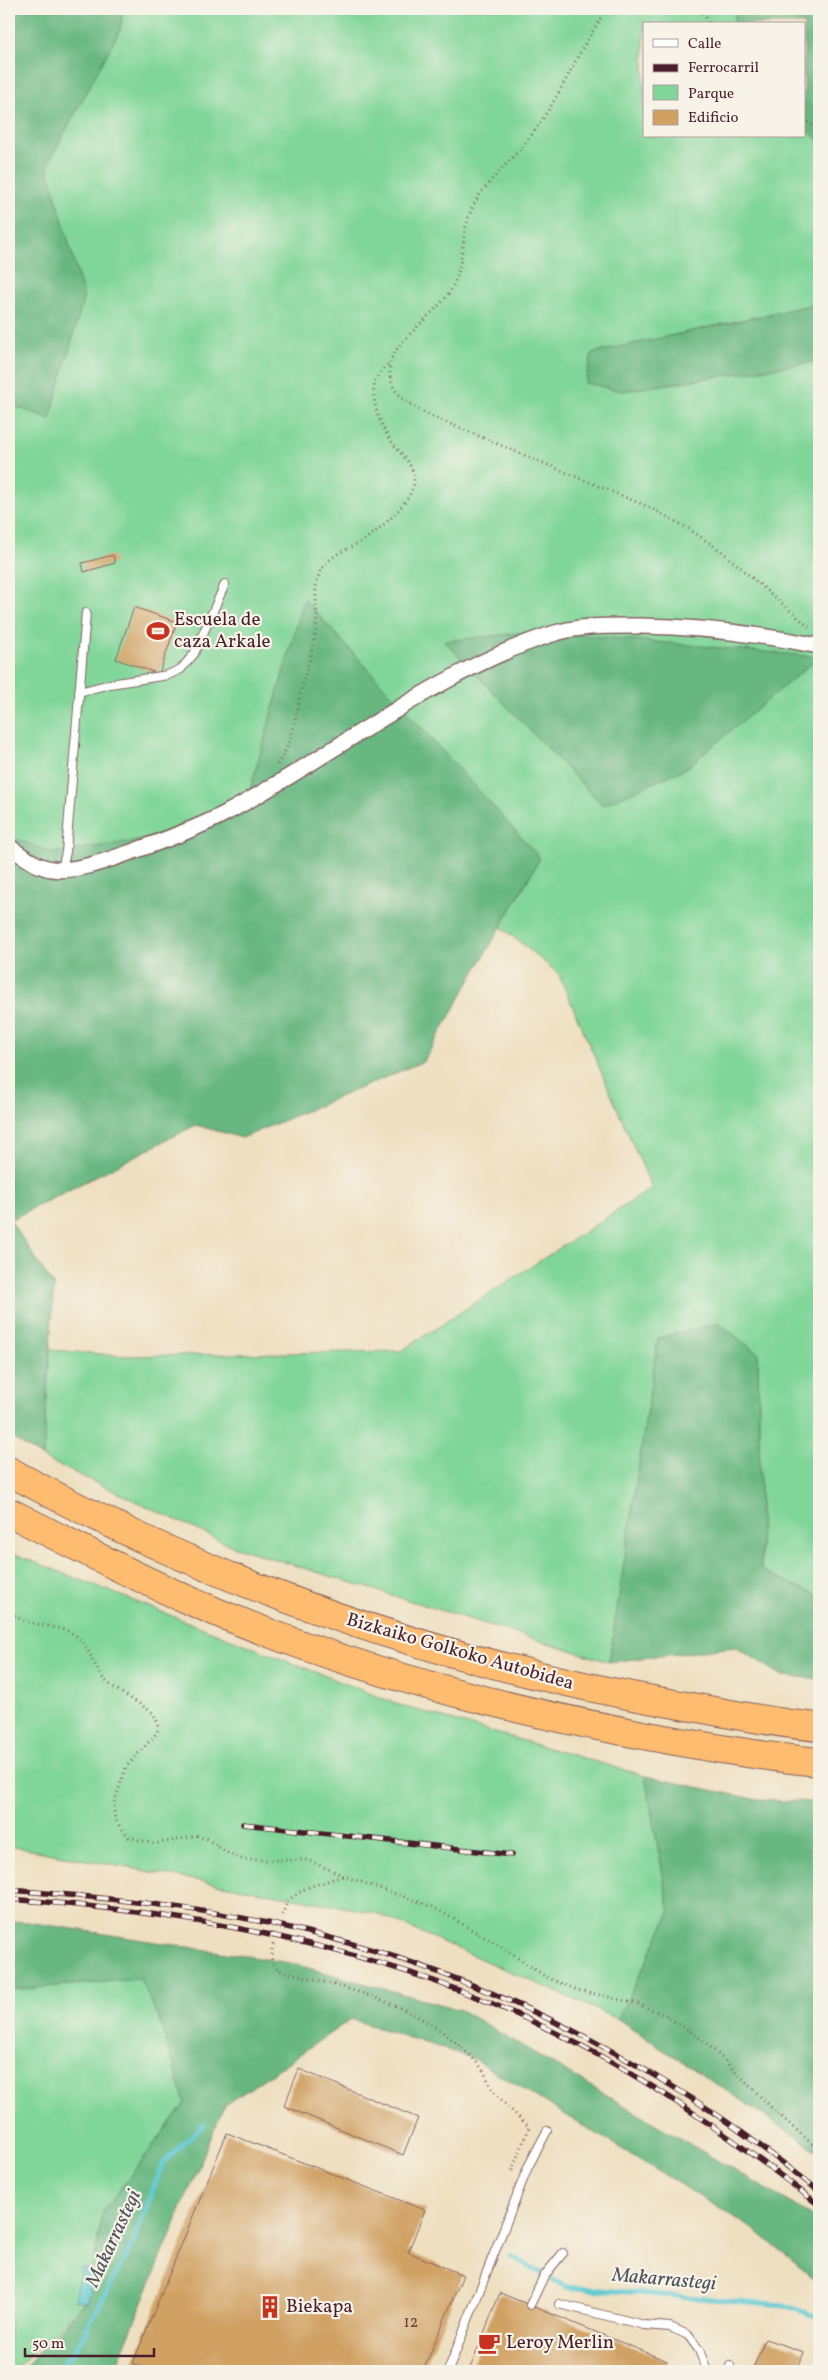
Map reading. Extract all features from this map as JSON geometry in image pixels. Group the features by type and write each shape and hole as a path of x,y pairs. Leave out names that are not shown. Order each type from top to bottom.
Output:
{"highway":[{"name":"Bizkaiko Golkoko Autobidea","path":"9,1471 42,1490 193,1561 292,1602 410,1642 525,1673 620,1694 819,1727"},
{"name":"Bizkaiko Golkoko Autobidea","path":"9,1512 187,1600 289,1640 365,1665 454,1692 564,1720 682,1742 819,1762"}],"street":[{"path":"9,847 33,862 50,869 62,869 116,858 183,833 225,814 456,676 550,634 582,628 618,626 704,628 819,646"}],"lane":[{"path":"79,692 110,684 168,675 181,669 194,654 225,584"},
{"path":"62,869 66,852 86,613"},
{"path":"448,2371 528,2167 547,2131"},
{"path":"530,2305 544,2276 563,2253"},
{"path":"559,2304 644,2325 670,2326 688,2335 698,2350 706,2368 705,2371"}],"path":[{"path":"700,9 709,22"},
{"path":"274,768 286,751 293,733 317,625 316,583 320,572 330,560 365,539 395,514 411,491 414,482 413,472 408,462 393,443 376,404 374,389 376,378 390,363 397,350 424,322 451,289 463,257 467,222 475,203 530,137 559,93 603,10"},
{"path":"806,120 819,131"},
{"path":"390,363 391,385 405,402 463,430 651,508 689,529 721,551 812,630"},
{"path":"9,1606 11,1612 19,1619 63,1628 76,1635 87,1646 103,1678 153,1713 158,1730 126,1767 114,1803 114,1815 118,1824 129,1837 154,1844 197,1836 208,1839 229,1854 244,1860 262,1861 302,1858 344,1876 433,1907 503,1948 553,1981 584,1992 635,2003 665,2015 696,2035 715,2051 776,2112 819,2150"},
{"path":"282,1915 288,1900 306,1888 344,1876"},
{"path":"273,1944 270,1958 272,1964 279,1970 392,2002 426,2020 468,2053 484,2071 493,2090 529,2127 509,2178"}],"green space":[{"path":"9,9 123,9 120,30 47,165 84,297 50,419 9,404"},
{"path":"123,9 735,9 735,22 643,22 643,138 806,138 806,128 819,141 819,305 806,306 593,353 585,382 622,391 819,361 819,1598 761,1570 758,1353 658,1339 609,1662 232,1546 43,1458 50,1350 125,1356 401,1351 652,1188 558,973 501,927 540,858 249,793 175,830 77,861 9,841 9,70 120,30"},
{"path":"735,9 819,9 819,141 806,128 806,22 735,22"},
{"path":"819,305 819,361 622,391 585,383 592,353 806,306"},
{"path":"304,599 540,858 424,1061 242,1138 196,1125 10,1220 54,1286 43,1458 9,1436 9,836 51,853 148,839 248,797"},
{"path":"538,631 819,657 685,769 602,805 444,641"},
{"path":"718,1323 758,1353 761,1570 819,1596 819,1679 783,1676 735,1647 609,1662 658,1338"},
{"path":"9,1552 402,1706 645,1776 670,1913 618,2019 376,1913 9,1846"},
{"path":"645,1776 758,1800 819,1802 819,2152 618,2019 670,1913"},
{"path":"9,1921 28,1922 290,1963 461,2010 819,2220 819,2283 755,2230 472,2058 351,2019 224,2106 114,2371 21,2371 87,2300 103,2212 185,2103 159,2018 140,1979 9,1990"},
{"path":"140,1979 159,2018 185,2103 103,2212 87,2300 13,2371 9,2371 9,1990"}],"water":[{"path":"81,2268 94,2271 88,2302 75,2300"}],"building":[{"path":"113,555 115,563 84,572 82,563"},
{"path":"134,607 177,622 159,674 116,659"},
{"path":"819,728 819,741 813,736"},
{"path":"299,2069 418,2118 403,2155 284,2106"},
{"name":"Biekapa","path":"227,2133 425,2210 408,2252 463,2275 423,2371 151,2371 133,2363"},
{"name":"Leroy Merlin","path":"500,2293 667,2361 663,2371 469,2371"},
{"path":"765,2339 804,2352 797,2371 752,2371"}],"waterway":[{"name":"Makarrastegi","path":"55,2371 74,2352 133,2243 163,2163 204,2124"},
{"name":"Makarrastegi","path":"511,2256 566,2287 785,2305 819,2318"}],"railway":[{"path":"243,1824 512,1855"},
{"path":"9,1890 128,1901 246,1919 323,1936 369,1949 460,1980 592,2040 675,2088 730,2124 819,2191"},
{"path":"9,1899 80,1905 221,1925 360,1957 428,1979 495,2005 560,2035 628,2072 726,2135 819,2205"}],"place":[{"name":"Escuela de caza Arkale","path":"158,631"},
{"name":"Biekapa","path":"270,2307"},
{"name":"Leroy Merlin","path":"489,2343"}]}
